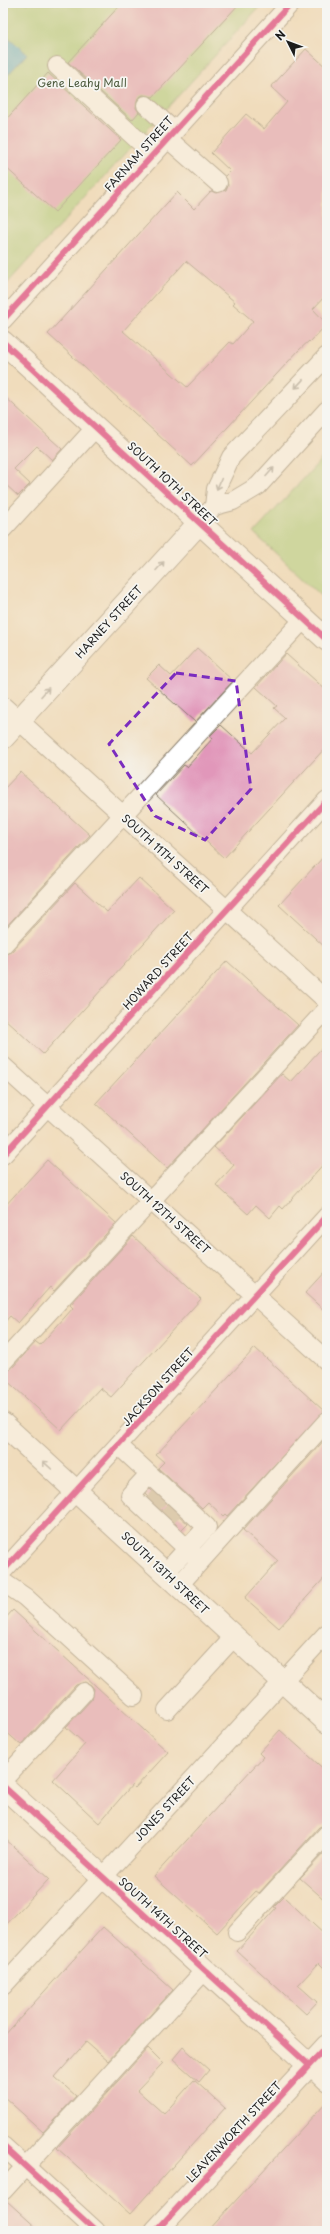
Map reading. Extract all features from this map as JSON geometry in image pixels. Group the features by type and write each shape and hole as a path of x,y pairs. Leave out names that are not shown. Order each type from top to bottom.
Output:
{"main road":[{"name":"SOUTH 10TH STREET","path":"3,342 327,640"},
{"name":"HARNEY STREET","path":"3,738 199,523"},
{"name":"SOUTH 13TH STREET","path":"3,1424 327,1722"},
{"name":"SOUTH 14TH STREET","path":"3,1786 309,2065"},
{"name":"LEAVENWORTH STREET","path":"156,2231 327,2046"}],"street":[{"name":"FARNAM STREET","path":"3,320 291,3"},
{"path":"57,66 154,154"},
{"path":"146,105 171,135 218,183"},
{"path":"327,356 231,457 216,489 214,506 233,501 258,486 327,410"},
{"path":"3,529 96,427"},
{"name":"HARNEY STREET","path":"199,523 214,506"},
{"path":"3,945 304,619"},
{"name":"SOUTH 11TH STREET","path":"3,706 327,1001"},
{"name":"HOWARD STREET","path":"3,1155 327,800"},
{"path":"3,1362 150,1200 327,1009"},
{"name":"SOUTH 12TH STREET","path":"3,1066 327,1361"},
{"name":"JACKSON STREET","path":"3,1571 327,1216"},
{"path":"172,1579 200,1561 327,1421"},
{"path":"118,1445 180,1504 207,1527 187,1549 172,1579"},
{"path":"149,1474 130,1495 149,1508 200,1561"},
{"path":"3,1582 25,1597 134,1696"},
{"name":"JONES STREET","path":"3,1986 327,1633"},
{"path":"167,1710 234,1637"},
{"path":"3,1780 84,1692"},
{"path":"237,1932 327,1834"},
{"path":"3,2191 205,1970"},
{"name":"SOUTH 14TH STREET","path":"309,2065 327,2082"},
{"path":"3,2146 96,2231"}],"highlighted area":[{"path":"176,673 236,681 251,789 205,840 155,816 109,744"}],"green space":[{"name":"Gene Leahy Mall","path":"3,3 263,3 3,288"},
{"path":"327,453 327,601 254,533"}],"water":[{"path":"8,37 27,54 3,80 3,43"}],"building":[{"path":"122,3 240,3 153,97 143,95 138,98 136,108 139,112 132,120 68,62"},
{"path":"306,49 327,68 327,294 313,309 327,324 310,342 309,341 299,350 192,466 48,334 177,192 194,209 211,191 216,193 226,190 228,185 225,176 230,171 211,153 246,114 264,129 287,102 271,87","holes":["186,261 235,302 233,304 253,321 233,344 230,342 187,387 123,331"]},
{"path":"48,73 121,140 55,212 3,165 3,123"},
{"path":"3,395 62,449 52,460 37,446 14,469 30,484 18,496 3,482"},
{"path":"197,648 233,681 195,722 146,678 159,665 171,676"},
{"path":"286,654 327,691 327,746 224,858 156,795 184,765 187,767 213,738 210,736 221,725 252,753 285,718 274,708 277,706 256,687"},
{"path":"20,772 90,835 3,930 3,790"},
{"path":"327,853 327,949 279,905"},
{"path":"139,878 174,910 43,1054 3,1017 3,955 11,952 75,883 107,912"},
{"path":"227,961 298,1025 167,1168 96,1103"},
{"path":"327,1042 327,1160 283,1209 280,1206 270,1218 256,1205 248,1214 216,1185 234,1165 214,1147 282,1074 291,1082"},
{"path":"47,1160 116,1223 54,1291 50,1287 18,1323 10,1316 3,1324 3,1208"},
{"path":"133,1236 201,1299 111,1397 100,1388 61,1430 3,1377 3,1372 11,1369 36,1342 40,1345 73,1308 70,1305"},
{"path":"327,1269 327,1313 305,1293"},
{"path":"255,1348 324,1411 227,1516 225,1514 223,1516 208,1502 202,1508 158,1468 164,1462 156,1455"},
{"path":"327,1437 327,1575 279,1628 245,1598 278,1561 243,1530"},
{"path":"150,1489 188,1524 182,1530 145,1494"},
{"path":"13,1610 168,1752 135,1788 132,1785 99,1823 53,1780 85,1744 66,1727 92,1699 94,1689 91,1685 86,1682 76,1685 21,1745 3,1729 3,1621"},
{"path":"280,1730 327,1772 327,1824 319,1827 259,1893 256,1891 217,1933 154,1876 263,1757 259,1753"},
{"path":"3,1837 49,1879 3,1928"},
{"path":"327,1850 327,1902 300,1878"},
{"path":"284,1897 327,1937 327,1971 319,1963 298,1985 317,2002 306,2014 237,1951"},
{"path":"103,1927 173,1990 108,2061 86,2042 55,2077 76,2096 43,2132 3,2096 3,2037"},
{"path":"183,2047 209,2070 199,2082 173,2059"},
{"path":"148,2048 163,2063 137,2090 164,2114 194,2080 225,2108 130,2214 57,2148"},
{"path":"327,2101 327,2231 208,2231 249,2186"},
{"path":"3,2201 7,2201 40,2231 3,2231"}],"tunnel":[{"path":"151,1506 164,1492"},
{"path":"166,1519 178,1505"}],"cycle path":[{"path":"3,320 291,3"},
{"path":"3,342 327,640"},
{"path":"3,1155 327,800"},
{"path":"3,1571 327,1216"},
{"path":"3,1786 309,2065"},
{"path":"156,2231 327,2046"},
{"path":"3,2146 96,2231"}]}
